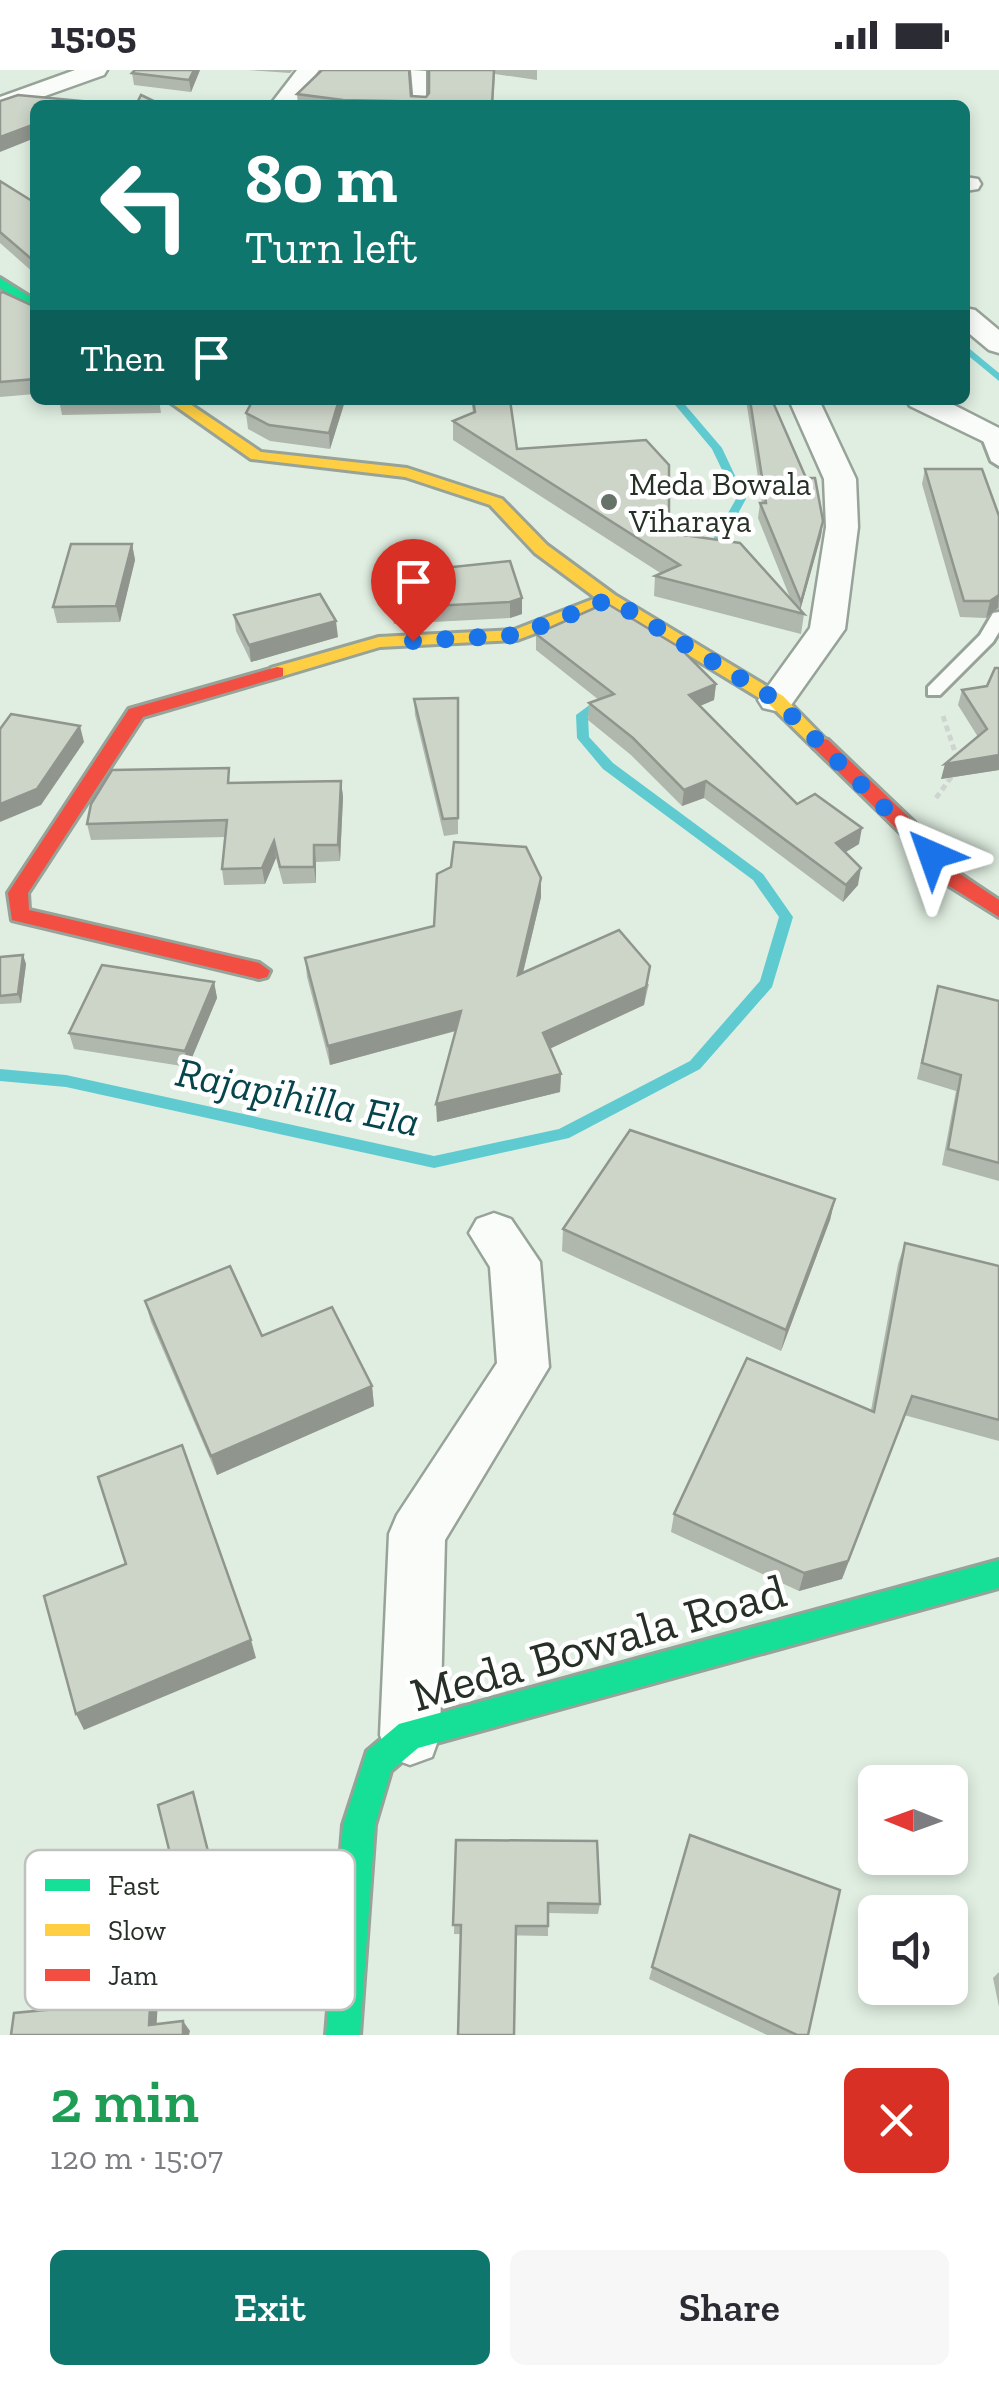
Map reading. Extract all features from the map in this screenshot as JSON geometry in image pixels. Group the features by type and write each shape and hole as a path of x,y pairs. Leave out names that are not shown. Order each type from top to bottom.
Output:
{"street":[{"path":"0,106 96,70"},
{"path":"286,100 308,70"},
{"path":"36,95 54,100"},
{"path":"0,282 30,303"},
{"path":"970,320 999,344"},
{"path":"188,405 258,456 407,473 496,502 541,549 610,599 776,700 912,832 953,879 999,910"},
{"path":"776,700 827,628 842,526 840,479 806,405"},
{"path":"931,405 996,439"},
{"path":"259,970 19,915 18,893 136,713 379,642 518,635 610,599"},
{"path":"410,1735 417,1534 523,1367 515,1262 494,1233"},
{"name":"Meda Bowala Road","path":"355,1887 360,1825 378,1762 410,1735 999,1574"},
{"name":"Meda Bowala Road","path":"343,2035 345,2010"}],"lane":[{"path":"417,70 420,100"},
{"path":"934,690 987,638 999,617"}],"path":[{"path":"912,832 960,765 934,690"}],"building":[{"path":"194,70 189,80 132,73"},
{"path":"322,70 409,70 411,96 426,97 429,70 494,70 492,100 343,100 297,94"},
{"path":"18,95 71,100 30,100 30,126 0,137 0,101"},
{"path":"0,181 30,200 30,258 0,232"},
{"path":"0,293 30,305 30,379 0,382"},
{"path":"250,405 337,405 329,433 269,425 246,413"},
{"path":"474,405 511,405 517,449 646,440 669,465 669,533 740,543 804,614 655,576 680,565 453,421 475,412"},
{"path":"751,405 774,405 806,478 815,478 823,521 801,602 760,503 766,503"},
{"path":"925,469 982,469 999,516 999,595 990,601 964,601"},
{"path":"71,544 132,544 116,606 53,607"},
{"path":"510,561 522,598 510,602 393,608 385,574"},
{"path":"320,594 336,621 249,645 234,615"},
{"path":"606,603 679,647 716,684 689,695 797,804 815,794 862,828 836,843 861,868 846,885 706,781 684,790 633,738 589,703 614,694 536,634"},
{"path":"995,668 999,668 999,755 945,764 987,729 962,690 987,686"},
{"path":"458,698 458,818 443,819 414,699"},
{"path":"11,714 80,726 37,789 0,804 0,729"},
{"path":"229,768 228,783 341,781 338,845 314,845 314,867 280,867 274,841 262,868 222,869 227,820 87,824 91,804 112,770"},
{"path":"454,842 526,847 541,878 518,975 619,930 650,966 646,987 543,1033 561,1074 436,1104 461,1011 328,1046 305,958 434,926 437,874 451,867"},
{"path":"23,955 18,994 0,996 0,957"},
{"path":"102,965 214,982 185,1051 69,1033"},
{"path":"938,986 999,1001 999,1163 948,1149 961,1075 922,1063"},
{"path":"630,1130 835,1199 786,1330 563,1229"},
{"path":"905,1243 999,1266 999,1420 912,1396 848,1561 804,1573 674,1514 747,1358 874,1412"},
{"path":"230,1266 262,1336 332,1307 372,1386 211,1456 145,1301"},
{"path":"182,1445 251,1640 76,1714 44,1596 126,1564 98,1477"},
{"path":"193,1792 208,1850 169,1850 158,1805"},
{"path":"690,1835 840,1890 808,2035 797,2035 652,1967"},
{"path":"456,1840 597,1841 600,1904 548,1903 548,1926 516,1926 514,2035 458,2035 461,1925 453,1925"},
{"path":"150,2010 149,2025 183,2021 183,2035 11,2035 14,2013"}],"waterway":[{"name":"Rajapihilla Ela","path":"970,352 999,378"},
{"name":"Rajapihilla Ela","path":"680,405 717,448 741,499 709,557"},
{"name":"Rajapihilla Ela","path":"0,1075 66,1081 434,1162 563,1134 695,1065 767,983 786,917 758,877 608,766 583,738 582,715 603,699"}],"traffic: fast":[{"path":"0,282 30,303"},
{"path":"355,1878 359,1825 378,1762 410,1735 999,1574"},
{"path":"343,2035 345,2010"}],"traffic: slow":[{"path":"181,405 257,456 407,473 496,502 541,549 609,599 776,700 821,744"},
{"path":"277,672 379,642 517,635 609,599"}],"traffic: jam":[{"path":"259,971 19,915 18,893 136,713 277,672"},
{"path":"821,744 912,832 953,879 999,910"}],"place":[{"name":"Meda Bowala Viharaya","path":"609,502"}],"route":[{"path":"413,641 518,635 610,599 776,700 932,855"}]}
